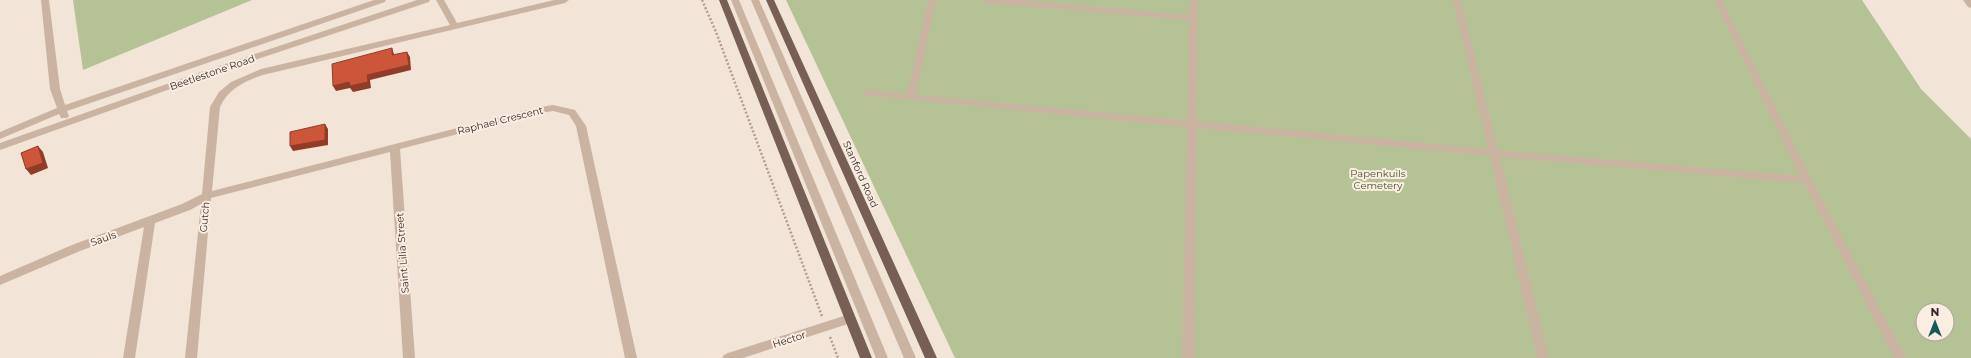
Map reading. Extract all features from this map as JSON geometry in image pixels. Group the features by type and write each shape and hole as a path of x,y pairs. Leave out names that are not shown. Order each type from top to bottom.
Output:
{"main road":[{"path":"723,0 866,358"},
{"name":"Stanford Road","path":"770,0 931,358"}],"street":[{"path":"45,0 55,89 67,123"},
{"name":"Beetlestone Road","path":"0,136 62,109 382,0"},
{"name":"Beetlestone Road","path":"0,147 198,76 426,0"},
{"path":"440,0 455,26"},
{"name":"Beetlestone Road","path":"235,84 261,72 565,0"},
{"path":"735,0 882,358"},
{"path":"755,0 910,358"},
{"path":"911,97 932,0"},
{"path":"985,0 1193,18"},
{"path":"1188,358 1194,0"},
{"path":"1457,0 1543,358"},
{"path":"1718,0 1807,180 1900,358"},
{"path":"1967,0 1971,5"},
{"name":"Gutch","path":"191,358 216,108 221,96 235,84"},
{"path":"867,93 1494,153 1807,180"},
{"name":"Raphael Crescent","path":"206,196 535,111 553,108 572,112 581,126 632,358"},
{"name":"Saint Lilia Street","path":"395,147 409,358"},
{"name":"Sauls","path":"0,281 76,248 186,208 206,196"},
{"path":"129,358 150,221"},
{"name":"Hector","path":"728,358 850,319"}],"path":[{"path":"702,0 716,32 838,358"}],"green space":[{"path":"73,0 252,0 83,70"},
{"name":"Papenkuils Cemetery","path":"786,0 1862,0 1921,89 1971,139 1971,358 955,358"}],"building":[{"path":"392,48 392,55 407,52 409,65 367,75 368,82 350,86 349,82 333,86 332,64"},
{"path":"325,124 325,140 290,146 290,132"},
{"path":"38,146 43,163 26,169 21,153"}]}
